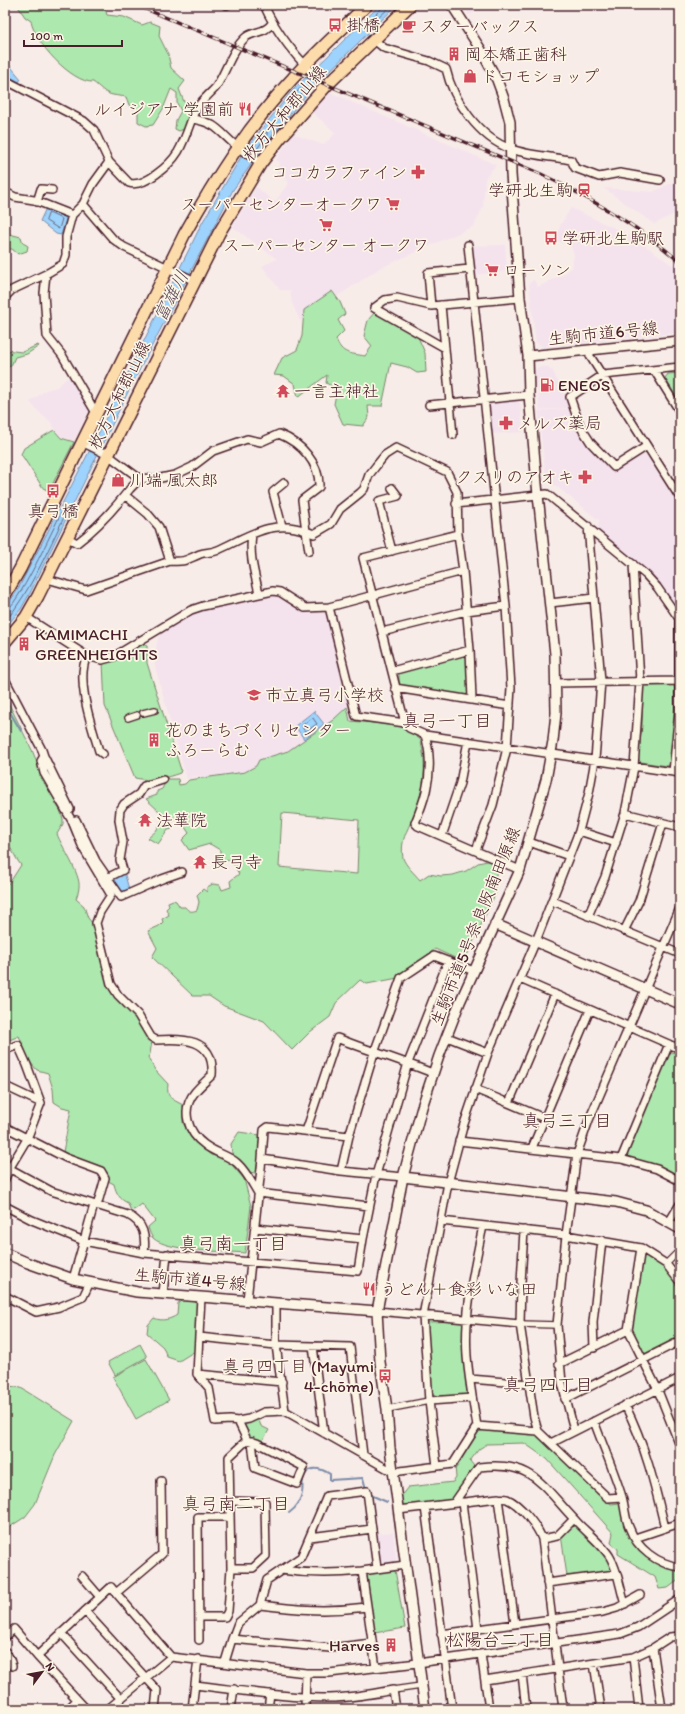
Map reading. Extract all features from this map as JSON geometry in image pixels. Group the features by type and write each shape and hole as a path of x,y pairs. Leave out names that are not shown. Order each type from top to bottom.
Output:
{"main road":[{"name":"枚方大和郡山線","path":"5,595 20,569 184,236 205,197 260,116 304,66 367,5"},
{"name":"枚方大和郡山線","path":"5,642 26,617 68,538 219,233 261,163 326,86 410,5"}],"street":[{"path":"264,5 272,23 304,66 326,86"},
{"name":"生駒市道5号奈良阪南田原線","path":"425,1709 393,1472 387,1409 380,1362 377,1311 403,1177 432,1073 474,971 520,870 542,798 555,727 556,683 550,603 529,395 528,356 520,298 513,209 510,122 497,80 481,50 452,5"},
{"path":"5,80 84,121 94,130 109,162 128,183 133,184 144,182 153,177 178,153 193,119 194,112 216,86 231,57 246,37 270,28 272,23"},
{"path":"374,40 384,48 429,61 446,69 449,80 460,104 485,134 510,149 571,160 575,168 599,177 620,174 660,180"},
{"path":"193,119 210,123 221,130 238,147 261,163"},
{"path":"5,297 12,290 63,264 66,255 66,237 72,215 83,204 93,184 109,162"},
{"path":"37,202 41,189 52,190"},
{"path":"5,192 15,197 37,202 72,215"},
{"path":"83,204 113,239 124,247 195,281"},
{"path":"468,245 506,606 511,688 507,748 493,805 476,850"},
{"path":"431,306 428,274 470,269"},
{"path":"46,274 44,293 47,336 62,355 96,413"},
{"path":"445,348 374,308 385,300 397,298 431,306 520,298"},
{"path":"441,305 453,435"},
{"name":"生駒市道6号線","path":"528,356 680,341"},
{"path":"590,350 590,356 680,498"},
{"path":"647,446 614,467 591,443 580,426 570,397 603,375 680,367"},
{"path":"654,370 680,412"},
{"path":"429,405 529,395"},
{"path":"82,442 108,456 139,478 156,479 175,475 200,462 212,451 247,439 261,442 280,434 287,437 312,458 319,482 319,488 302,500 308,551"},
{"path":"46,579 86,590 170,561 183,562 201,554 216,551 243,537 268,528 282,526 294,527 314,534 331,524 340,509 364,489 369,475 385,455 396,448 446,472 457,492 456,504 458,534 470,650 472,700"},
{"path":"68,538 77,543 94,529 112,508 120,503 139,478"},
{"path":"282,526 273,492 284,483"},
{"path":"392,488 398,496 379,501 392,551"},
{"path":"456,504 547,494 633,564 677,607 680,619 679,710 676,773 426,735 409,728 405,723 363,558 458,534"},
{"path":"126,496 148,514 159,527 170,561"},
{"path":"437,1466 429,1401 423,1316 448,1183 475,1089 488,1053 536,941 579,831 589,793 595,760 601,681 588,526"},
{"path":"252,534 250,561 259,593"},
{"path":"588,916 605,877 626,812 634,767 640,681 633,564"},
{"path":"26,617 87,656 102,660 114,657 191,610 203,606 273,591 280,592 305,608 329,607 463,571"},
{"path":"550,603 594,598"},
{"path":"382,632 466,611 506,606"},
{"path":"329,607 356,716 405,723"},
{"path":"392,671 470,650"},
{"path":"87,656 83,664 86,707 99,751 103,754"},
{"path":"5,679 88,846 107,878 121,897 162,878 182,872"},
{"path":"556,683 601,681 679,681"},
{"path":"396,688 510,706"},
{"path":"128,718 155,710"},
{"path":"426,735 429,756 428,785 415,823 418,826 520,870"},
{"path":"442,836 460,783 468,741"},
{"path":"44,756 41,761 44,773 72,821 83,848 111,895 100,912 96,923 111,984 118,995 138,1014 151,1038 156,1040 189,1040 204,1047 211,1058 213,1066 212,1075 195,1092 188,1102 186,1115 192,1132 205,1146 225,1155 238,1164 258,1194"},
{"path":"107,878 123,870 120,860 123,842 118,820 120,810 124,804 139,794 144,786 163,780"},
{"path":"626,812 680,827"},
{"path":"624,931 639,901 663,823"},
{"path":"579,831 616,843"},
{"path":"529,842 570,856"},
{"path":"552,900 680,954"},
{"path":"574,1430 565,1399 559,1364 557,1326 566,1235 577,1154 589,1120 680,908"},
{"path":"495,924 680,1004"},
{"path":"341,1171 349,1136 374,1053 401,978 434,956 474,971"},
{"path":"5,1206 32,1220 84,1241 144,1253 358,1270 376,1175 408,1063 448,961"},
{"path":"520,979 680,1049"},
{"path":"509,1102 554,994"},
{"path":"532,1148 590,1010"},
{"path":"447,1037 488,1053"},
{"path":"306,1131 337,1038 374,1053 408,1063 432,1073"},
{"path":"621,1159 669,1044"},
{"path":"5,1050 18,1045 28,1065 41,1103 27,1139 7,1168 5,1179"},
{"path":"5,1086 41,1103"},
{"path":"475,1089 544,1118"},
{"path":"5,1127 66,1158 102,1171 105,1178 73,1279"},
{"path":"247,1300 264,1130 268,1127 349,1136"},
{"path":"459,1141 621,1159 657,1170 680,1181"},
{"path":"262,1159 341,1171 571,1196 627,1204 641,1208 680,1229"},
{"path":"7,1168 51,1191 135,1218 142,1226 145,1234 144,1253"},
{"path":"258,1194 369,1206"},
{"path":"669,1222 680,1204"},
{"path":"441,1221 566,1235 602,1240 641,1248 666,1264 680,1282"},
{"path":"201,1297 197,1374 209,1388 216,1421 230,1420 238,1422 264,1412 285,1411 393,1472 453,1464 477,1426 467,1356 467,1320 472,1276 483,1226"},
{"path":"255,1228 363,1239"},
{"path":"524,1230 520,1324 534,1417 538,1431 608,1498 622,1497"},
{"path":"594,1348 593,1322 602,1240"},
{"path":"641,1248 628,1330 657,1388 680,1446"},
{"path":"666,1264 680,1250"},
{"name":"生駒市道4号線","path":"5,1253 28,1264 73,1279 138,1292 377,1311"},
{"path":"163,1294 167,1254"},
{"path":"5,1298 36,1312 59,1308 83,1297 90,1282"},
{"path":"276,1304 276,1345 285,1411"},
{"path":"377,1311 467,1320 557,1326"},
{"path":"559,1364 628,1330"},
{"path":"199,1337 276,1345 350,1347 364,1455"},
{"path":"565,1399 680,1341"},
{"path":"313,1346 324,1433"},
{"path":"197,1374 282,1382"},
{"path":"551,1443 657,1388 680,1378"},
{"path":"470,1379 529,1384"},
{"path":"387,1409 429,1401 472,1398"},
{"path":"625,1405 635,1423 648,1460 665,1528"},
{"path":"594,1421 622,1497 629,1527 641,1547 667,1565 680,1567"},
{"path":"238,1422 249,1440 255,1468 297,1484 304,1468 249,1440"},
{"path":"477,1426 538,1431"},
{"path":"200,1617 225,1617 228,1611 230,1568 229,1457 249,1440"},
{"path":"454,1503 479,1467 496,1465 519,1468 534,1477 609,1556 616,1574 624,1604"},
{"path":"116,1593 162,1554 161,1481"},
{"path":"225,1662 238,1623 260,1605 267,1580 301,1557 327,1496 367,1491 377,1568"},
{"path":"398,1510 498,1498 507,1499 515,1504 536,1527 542,1539 563,1709"},
{"path":"498,1498 515,1624"},
{"path":"230,1501 265,1502 266,1556 253,1568 230,1568"},
{"path":"462,1502 478,1629"},
{"path":"425,1507 444,1659 452,1709"},
{"path":"199,1640 198,1516 229,1517"},
{"path":"542,1539 557,1536 574,1519"},
{"path":"636,1538 680,1523"},
{"path":"310,1538 372,1529"},
{"path":"282,1570 322,1574 362,1571 405,1564"},
{"path":"362,1571 376,1668"},
{"path":"547,1583 616,1574"},
{"path":"82,1576 100,1597"},
{"path":"37,1656 112,1587 171,1657"},
{"path":"441,1634 603,1612 617,1608 640,1595"},
{"path":"112,1708 146,1677 171,1657 225,1662 306,1673 329,1673 376,1668 620,1634 638,1627 680,1600"},
{"path":"260,1605 308,1611 368,1607"},
{"path":"86,1611 157,1690 155,1709"},
{"path":"5,1637 14,1629 86,1709"},
{"path":"61,1633 121,1699"},
{"path":"485,1680 633,1657 653,1648 670,1637 680,1636"},
{"path":"232,1639 330,1648 372,1643"},
{"path":"653,1648 662,1709"},
{"path":"5,1650 12,1666"},
{"path":"481,1654 489,1709"},
{"path":"633,1657 639,1709"},
{"path":"192,1709 198,1659"},
{"path":"594,1664 601,1709"},
{"path":"305,1709 306,1673"},
{"path":"522,1674 526,1709"},
{"path":"195,1685 270,1694 330,1698 360,1696 421,1686"},
{"path":"231,1709 234,1689"},
{"path":"393,1690 396,1709"},
{"path":"268,1709 270,1694"},
{"path":"60,1709 68,1708 77,1700"}],"shaded area":[{"path":"463,5 488,5 469,15"},
{"path":"331,93 496,165 485,178 483,207 474,226 380,268 300,321 292,303 290,290 280,290 262,266 277,259 233,227 256,187 275,202 289,182 276,171 280,162 276,160 293,134 323,145 336,133 312,112"},
{"path":"680,179 680,211 654,224 604,188 653,192"},
{"path":"571,208 633,237 672,265 675,262 680,266 680,331 675,333 543,347 536,342 529,283 534,280 538,287 564,274 572,268 574,255 572,248 556,240 560,226"},
{"path":"505,245 507,271 474,275 471,246"},
{"path":"538,367 549,367 549,370 552,370 564,393 568,403 568,408 540,410 535,371"},
{"path":"67,378 72,379 90,408 74,441 60,436 50,421 30,402 46,390 57,387"},
{"path":"517,400 520,403 523,432 490,434 487,406 491,402"},
{"path":"568,409 577,429 563,431 576,430 588,446 613,472 641,454 646,455 680,507 680,603 678,605 673,604 656,579 597,529 600,521 546,478 538,411"},
{"name":"市立真弓小学校","path":"272,595 280,597 301,610 327,613 351,719 224,782 198,776 187,779 156,670 154,660 158,638 162,632 195,613"},
{"path":"393,1532 396,1561 384,1564 381,1561 376,1534"}],"green space":[{"path":"17,5 104,5 107,15 124,17 142,25 150,22 160,26 159,36 168,54 171,68 185,81 179,89 184,102 191,106 192,111 184,129 179,131 175,129 176,120 181,111 177,103 177,93 171,89 163,109 153,125 146,126 138,122 138,111 129,105 126,97 107,93 93,82 84,81 75,76 55,60 39,40 31,21 25,17"},
{"path":"5,233 21,237 23,243 28,246 27,251 18,254 12,249 5,249"},
{"path":"332,291 340,302 345,314 338,320 344,331 336,339 344,351 351,354 365,356 372,346 364,336 368,320 375,312 396,316 409,332 418,337 425,353 426,372 417,373 407,367 391,363 382,406 368,406 369,417 363,426 343,424 334,404 337,389 326,383 327,375 298,397 295,384 284,376 274,375 282,358 297,350 302,336 304,310"},
{"path":"38,345 39,346 27,354 15,357 11,366 5,367 5,350 22,352"},
{"path":"680,373 680,403 665,378 668,374"},
{"path":"54,430 61,438 74,442 49,491 43,488 21,454 24,448"},
{"path":"143,644 147,646 147,663 181,770 180,773 164,778 135,778 105,706 103,662 118,659"},
{"path":"464,655 468,658 469,693 466,696 402,686 399,682 399,672"},
{"path":"646,684 673,684 676,687 675,729 671,764 667,766 641,762 638,759 642,726 643,687"},
{"path":"5,696 60,810 63,824 57,834 77,875 79,887 76,899 84,906 88,918 93,924 114,993 136,1015 145,1031 144,1034 152,1041 150,1054 148,1057 155,1070 168,1084 168,1092 171,1098 183,1105 183,1123 193,1140 211,1155 220,1157 232,1165 244,1179 251,1206 245,1253 183,1248 160,1243 153,1238 148,1227 155,1221 142,1204 134,1210 130,1209 128,1203 119,1196 114,1184 108,1181 106,1171 103,1168 63,1152 71,1109 62,1107 54,1102 53,1089 48,1073 37,1070 30,1062 19,1036 5,1042 5,887 21,865 10,847 5,843"},
{"path":"347,707 350,721 398,725 420,739 424,759 424,779 417,807 403,841 402,852 404,861 420,880 429,874 441,876 453,875 466,871 478,863 487,861 499,865 492,887 497,890 464,962 435,949 398,978 367,984 360,980 336,1003 330,1017 310,1032 292,1050 264,1021 224,1006 209,996 193,996 152,957 157,948 148,931 159,926 163,922 162,919 169,915 166,909 169,906 168,902 173,900 176,901 180,907 185,907 191,911 197,910 199,902 197,895 203,889 207,892 207,887 213,884 220,885 222,890 231,887 230,881 239,874 231,859 221,863 218,858 220,855 220,850 210,844 189,850 182,840 189,833 178,817 170,823 172,829 168,830 158,844 148,838 156,831 163,819 159,811 146,799 157,795 157,791 162,789 164,785 163,782 168,779 178,779 179,785 185,784 189,780 245,772 256,766 259,760 288,751 333,720","holes":["282,813 359,820 357,874 279,867"]},
{"path":"669,1051 680,1055 680,1178 626,1156"},
{"path":"239,1132 260,1135 258,1170 255,1173 248,1172 232,1153 231,1144"},
{"path":"642,1254 666,1268 680,1287 680,1338 643,1356 632,1332"},
{"path":"183,1300 199,1302 195,1351 179,1361 167,1357 163,1347 147,1333 148,1325 154,1318 166,1320 177,1315 178,1303"},
{"path":"465,1321 464,1356 467,1395 434,1397 431,1395 427,1322"},
{"path":"140,1344 147,1357 115,1375 108,1362"},
{"path":"146,1359 169,1400 136,1419 113,1377"},
{"path":"5,1385 21,1388 74,1421 55,1455 35,1504 25,1517 5,1530"},
{"path":"258,1418 261,1426 269,1430 262,1442 249,1439 243,1423"},
{"path":"481,1428 537,1434 611,1504 620,1503 624,1521 630,1537 635,1544 646,1556 660,1566 673,1570 680,1568 680,1579 668,1588 659,1589 655,1577 618,1554 618,1549 611,1543 613,1533 547,1459 524,1443 487,1444 479,1449 470,1461 474,1466 454,1500 404,1507 401,1505 400,1497 408,1487 453,1482 456,1478 455,1465 476,1431"},
{"path":"572,1525 576,1526 608,1558 612,1568 608,1572 567,1576 561,1535"},
{"path":"395,1570 405,1628 374,1633 367,1576 371,1572"}],"water":[{"name":"富雄川","path":"380,5 397,5 312,88 267,142 233,190 128,392 30,593 21,609 5,628 5,609 18,589 93,444 202,223 241,157 291,92"},
{"path":"6,61 21,79 19,82 5,74"},
{"path":"46,208 67,216 61,235 56,234 40,221"},
{"path":"314,711 324,724 304,739 295,726"},
{"path":"124,872 129,889 121,893 112,879"}],"waterway":[{"path":"5,704 21,731"},
{"path":"289,1513 299,1502 302,1493 303,1480 307,1472 310,1470 322,1470 330,1474 330,1480 363,1478 366,1489"},
{"path":"369,1492 373,1496 387,1502"}],"railway":[{"path":"136,5 541,174 614,214 648,236 680,262"}],"place":[{"name":"掛橋","path":"335,25"},
{"name":"スターバックス","path":"409,26"},
{"name":"岡本矯正歯科","path":"454,54"},
{"name":"ドコモショップ","path":"470,76"},
{"name":"ルイジアナ 学園前","path":"245,109"},
{"name":"ココカラファイン","path":"418,172"},
{"name":"学研北生駒","path":"584,190"},
{"name":"スーパーセンターオークワ","path":"393,204"},
{"name":"スーパーセンター オークワ","path":"326,225"},
{"name":"学研北生駒駅","path":"551,238"},
{"name":"ローソン","path":"492,270"},
{"name":"ENEOS","path":"547,385"},
{"name":"一言主神社","path":"283,391"},
{"name":"メルズ薬局","path":"506,423"},
{"name":"クスリのアオキ","path":"585,477"},
{"name":"川端 風太郎","path":"118,480"},
{"name":"真弓橋","path":"53,491"},
{"name":"KAMIMACHI GREENHEIGHTS","path":"24,644"},
{"name":"市立真弓小学校","path":"254,695"},
{"name":"花のまちづくりセンター ふろーらむ","path":"154,740"},
{"name":"法華院","path":"145,820"},
{"name":"長弓寺","path":"200,862"},
{"name":"うどん＋食彩 いな田","path":"369,1289"},
{"name":"真弓四丁目 (Mayumi 4-chōme)","path":"385,1376"},
{"name":"Harves","path":"391,1645"}],"district":[{"name":"真弓一丁目","path":"447,721"},
{"name":"真弓三丁目","path":"567,1121"},
{"name":"真弓南一丁目","path":"233,1244"},
{"name":"真弓四丁目","path":"548,1385"},
{"name":"真弓南二丁目","path":"236,1504"},
{"name":"松陽台二丁目","path":"500,1640"}]}
